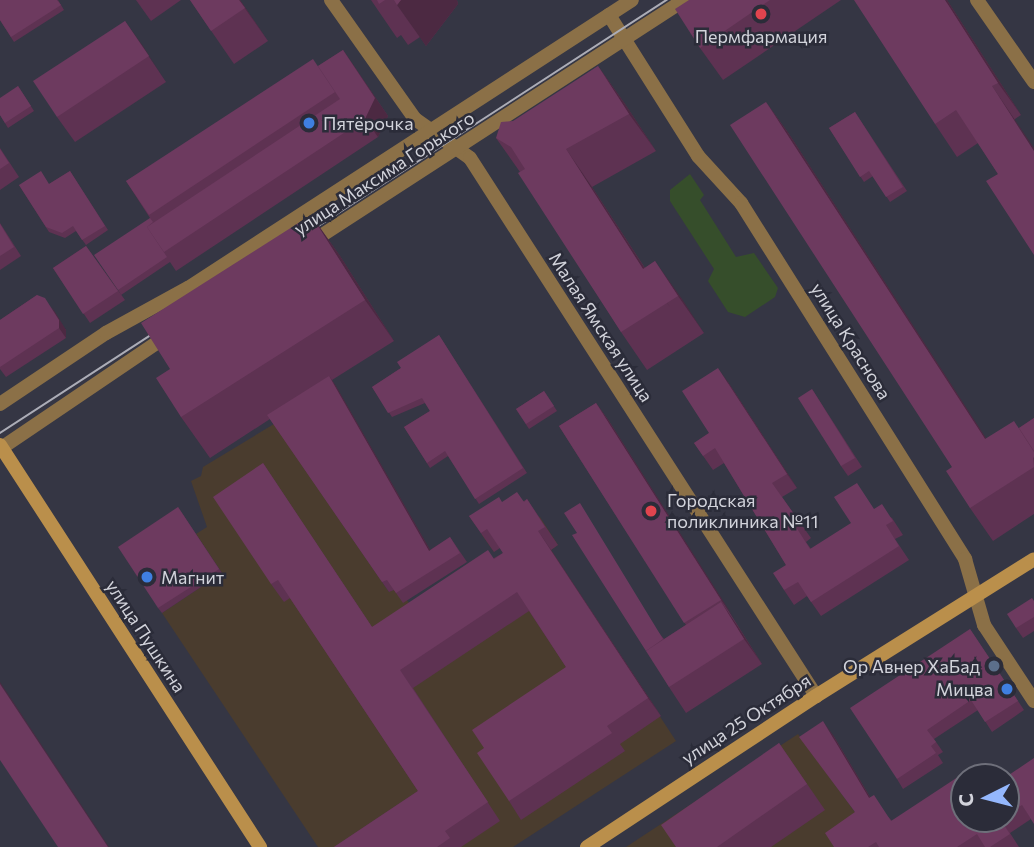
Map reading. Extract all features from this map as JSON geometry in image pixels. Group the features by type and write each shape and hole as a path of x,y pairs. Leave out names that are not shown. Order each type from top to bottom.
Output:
{"street":[{"name":"Малая Ямская улица","path":"331,0 357,32 415,119 470,158 816,696"},
{"name":"улица Максима Горького","path":"0,404 632,0"},
{"name":"улица Максима Горького","path":"297,252 684,0"},
{"path":"977,0 1034,82"},
{"name":"улица Краснова","path":"609,15 698,156 741,202 970,568 984,625 1034,701"},
{"path":"1,447 183,326"},
{"name":"улица Пушкина","path":"1,447 260,847"},
{"name":"улица 25 Октября","path":"587,847 816,696 1034,559"}],"shaded area":[{"path":"274,424 389,592 394,589 407,600 421,621 515,571 500,547 494,552 482,535 540,517 558,545 551,550 676,741 513,847 318,847 162,613 222,573 196,534 207,527 191,481 201,476 203,467"},
{"path":"798,734 865,826 834,847 626,847"}],"green space":[{"path":"690,174 704,195 700,200 736,257 754,253 778,288 775,297 745,317 728,312 708,281 714,269 670,201 670,190"}],"building":[{"path":"0,0 57,0 61,5 11,37 0,20"},
{"path":"190,0 239,0 245,8 211,31"},
{"path":"689,0 770,0 700,48 675,9"},
{"path":"854,0 945,0 998,83 992,86 1034,151 1034,255 986,181 998,174 956,110 935,124"},
{"path":"125,21 149,56 57,117 33,81"},
{"path":"343,50 375,98 365,119 164,252 147,227 340,99 318,66"},
{"path":"313,59 335,92 149,215 126,181"},
{"path":"598,66 629,114 566,149 643,269 655,261 678,296 621,332 518,173 525,169 511,147 496,138 501,122 513,121"},
{"path":"18,86 31,106 5,123 0,115 0,98"},
{"path":"766,102 985,439 1014,421 1034,452 1034,467 970,508 946,471 952,467 730,125"},
{"path":"855,112 903,187 886,197 869,171 860,177 829,128"},
{"path":"0,149 9,163 0,169"},
{"path":"41,171 49,184 70,171 105,226 82,240 73,226 62,233 46,227 19,185"},
{"path":"311,215 365,300 181,417 156,378 170,369 141,323"},
{"path":"150,218 153,222 147,227 167,257 118,290 94,255"},
{"path":"0,224 14,247 0,256"},
{"path":"86,246 118,291 83,314 53,268"},
{"path":"37,295 45,298 59,320 59,328 0,367 0,320"},
{"path":"439,335 523,468 475,499 445,451 427,463 404,427 430,411 422,398 388,413 372,387 401,368 397,362"},
{"path":"718,368 787,474 772,483 801,524 796,527 810,549 851,523 834,497 857,483 874,509 882,504 893,521 886,525 899,546 811,602 798,582 784,590 773,573 786,565 715,448 703,456 694,443 709,433 682,391"},
{"path":"329,376 429,551 450,537 460,553 396,593 387,580 382,582 267,415"},
{"path":"812,389 855,458 841,466 798,398"},
{"path":"544,391 554,406 526,424 516,409"},
{"path":"596,403 721,600 684,623 559,426"},
{"path":"1034,418 1034,451 1019,428"},
{"path":"263,463 372,627 488,550 494,559 503,553 487,529 481,533 469,516 499,497 502,502 517,492 524,502 527,499 545,527 538,531 648,698 607,726 612,733 509,801 477,753 484,748 472,730 566,667 517,592 400,670 488,802 445,831 450,838 437,847 334,847 418,791 278,580 271,584 213,497"},
{"path":"580,503 663,639 646,651 572,535 577,533 564,513"},
{"path":"178,507 219,569 158,608 118,547"},
{"path":"1032,598 1034,617 1016,628 1007,614"},
{"path":"721,602 744,639 669,687 646,651"},
{"path":"970,629 1018,701 985,722 971,700 927,730 936,742 931,746 936,753 897,779 850,708"},
{"path":"0,684 108,847 58,847 0,760"},
{"path":"823,721 869,798 874,795 891,821 950,782 950,833 1010,834 990,847 985,847 977,834 957,847 879,847 876,842 868,847 834,847 825,833 855,812 799,737"},
{"path":"779,743 807,784 717,847 676,847 661,825"},
{"path":"1034,758 1034,824 1022,805 1020,806 1020,768"}],"tram line":[{"path":"303,236 667,0"},
{"path":"0,433 165,326"}],"place":[{"name":"Пермфармация","path":"761,14"},
{"name":"Пятёрочка","path":"309,123"},
{"name":"Городская поликлиника №11","path":"651,511"},
{"name":"Магнит","path":"147,577"},
{"name":"Ор Авнер ХаБад","path":"994,666"},
{"name":"Мицва","path":"1007,689"}]}
